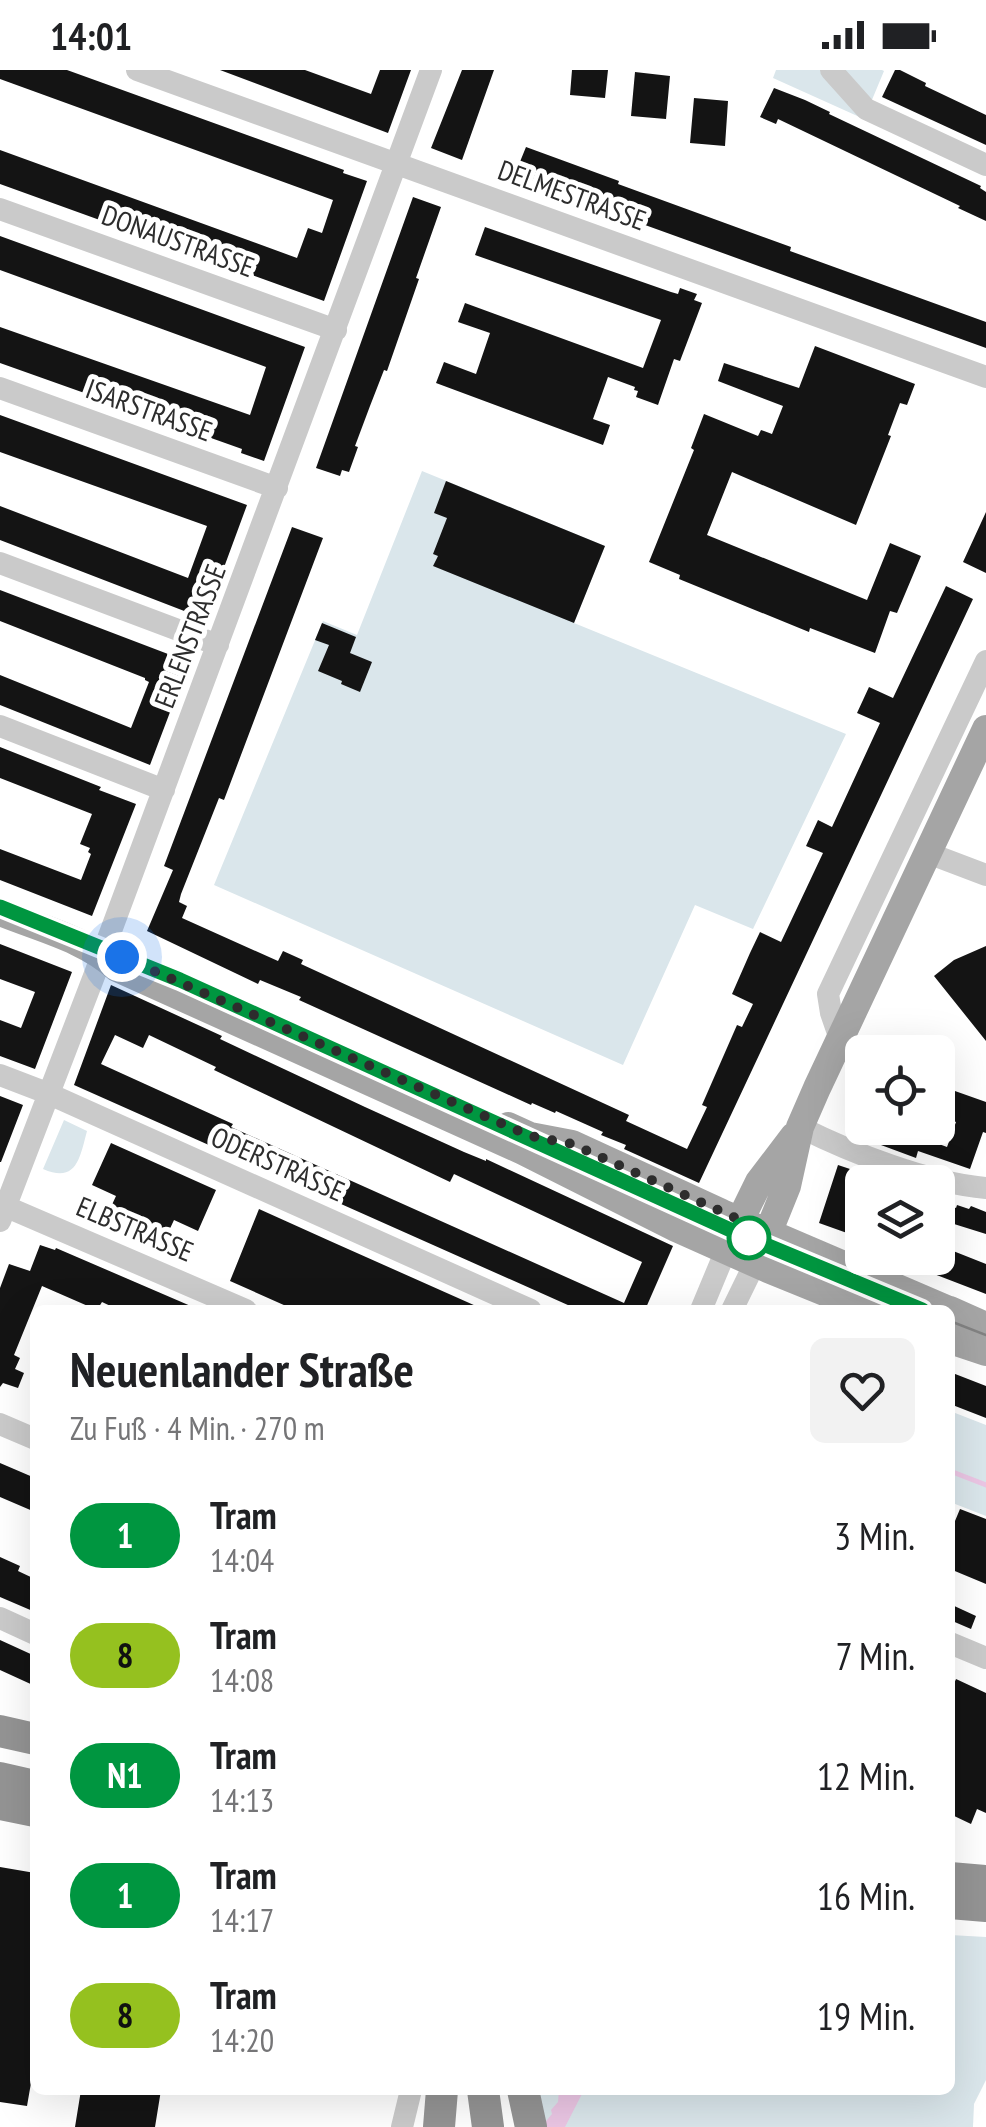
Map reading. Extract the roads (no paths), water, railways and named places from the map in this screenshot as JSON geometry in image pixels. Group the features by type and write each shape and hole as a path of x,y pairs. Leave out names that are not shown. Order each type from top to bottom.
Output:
{"highway":[{"path":"0,1731 30,1738"},
{"path":"0,1754 30,1760"},
{"path":"0,1778 30,1785"},
{"path":"0,1804 30,1810"},
{"path":"955,1855 986,1858"},
{"path":"955,1878 986,1881"},
{"path":"955,1903 986,1906"},
{"path":"955,1924 986,1926"},
{"path":"439,2127 442,2095"},
{"path":"464,2095 466,2127"},
{"path":"484,2095 488,2127"},
{"path":"524,2095 530,2126"}],"main road":[{"path":"755,1263 787,1186 800,1127 986,729"},
{"path":"0,912 102,954 122,957 530,1136 572,1144 938,1305"},
{"path":"102,954 117,968 523,1151 676,1228 857,1305"},
{"path":"726,1250 759,1182 800,1127"},
{"path":"955,1312 986,1326"},
{"path":"955,1342 986,1352"}],"street":[{"name":"DELMESTRASSE","path":"137,70 986,377"},
{"name":"ERLENSTRASSE","path":"2,1210 164,790 432,70"},
{"path":"831,70 866,109 986,165"},
{"name":"DONAUSTRASSE","path":"0,209 336,330"},
{"name":"ISARSTRASSE","path":"0,388 277,488"},
{"path":"0,563 218,645"},
{"path":"840,1039 828,994 986,661"},
{"path":"0,726 164,790"},
{"path":"928,853 986,876"},
{"name":"ODERSTRASSE","path":"0,1075 520,1305"},
{"path":"800,1127 838,1146 939,1180 986,1188"},
{"name":"ELBSTRASSE","path":"2,1210 234,1305"},
{"path":"702,1305 726,1250"},
{"path":"734,1305 755,1263"},
{"path":"0,1424 30,1437"},
{"path":"0,1618 30,1632"},
{"path":"955,1645 986,1658"},
{"path":"400,2127 401,2095"},
{"path":"400,2127 410,2095"}],"waterway":[{"path":"955,1473 986,1485"}],"tram line":[{"path":"0,907 180,980 735,1232 910,1305"},
{"name":"1","path":"0,907 180,980 735,1232 910,1305"},
{"path":"955,1323 986,1335"}]}
